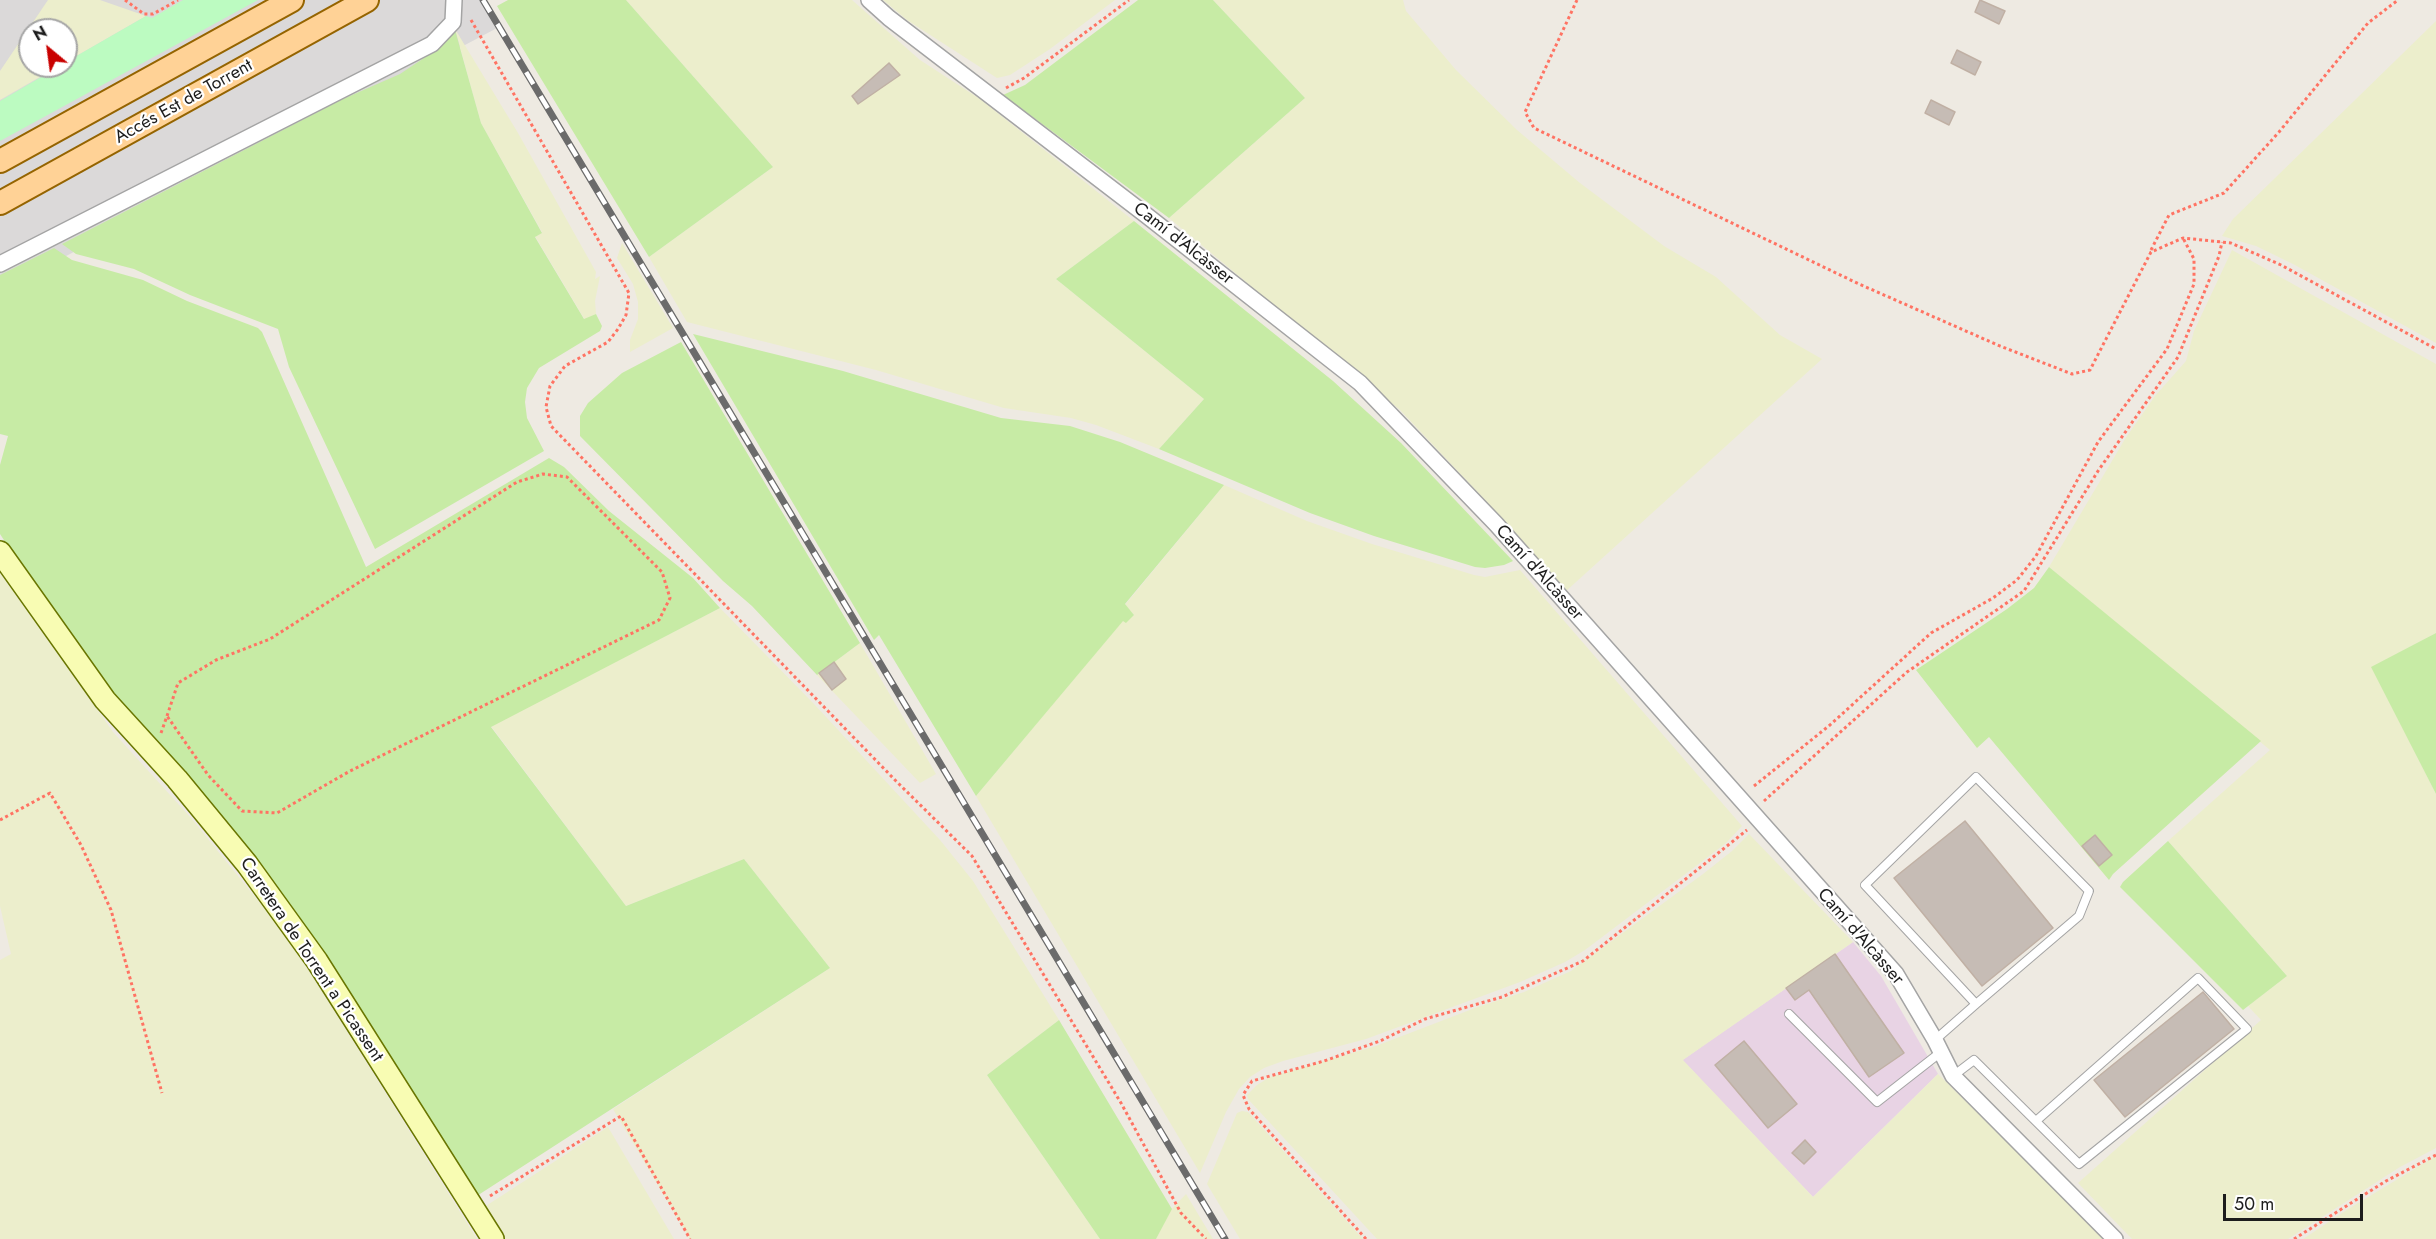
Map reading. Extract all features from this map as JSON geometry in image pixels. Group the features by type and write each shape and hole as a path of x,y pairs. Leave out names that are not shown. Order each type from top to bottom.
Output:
{"main road":[{"name":"Accés Est de Torrent","path":"0,161 292,0"},
{"name":"Accés Est de Torrent","path":"0,203 367,0"}],"street":[{"path":"0,264 432,44 453,22 454,0"},
{"name":"Camí d'Alcàsser","path":"868,0 888,18 1360,383 1496,524 1754,817 1896,974 1953,1076 2115,1239"},
{"name":"Carretera de Torrent a Picassent","path":"0,552 105,700 248,864 316,961 493,1239"}],"lane":[{"path":"1789,1014 1877,1102 1938,1046 1976,1004 2079,916 2089,891 1976,777 1865,885 1976,1004"},
{"path":"1953,1076 1974,1060 2079,1164 2247,1029 2198,978 2036,1121"}],"path":[{"path":"126,0 144,14 153,14 178,0"},
{"path":"991,96 1024,78 1129,0"},
{"path":"1577,0 1525,112 1534,128 1860,284 1978,337 2072,374 2090,370 2169,215 2224,193 2279,132 2368,22 2398,0"},
{"path":"471,20 629,293 626,315 608,342 566,366 550,386 546,407 551,426 896,781 972,856 1121,1103 1181,1213 1206,1239"},
{"path":"2151,252 2183,238 2231,243 2281,265 2436,349"},
{"path":"1754,786 1830,725 1931,633 1993,598 2017,580 2036,556 2098,442 2168,349 2194,284 2194,259 2183,238"},
{"path":"1366,1239 1249,1109 1243,1095 1252,1081 1324,1061 1380,1041 1425,1019 1502,998 1582,961 1754,817 1907,672 2024,591 2098,471 2178,357 2219,256 2222,242"},
{"path":"154,755 167,716 178,683 216,660 270,639 517,482 543,474 567,477 662,572 670,598 659,620 350,771 277,813 242,810 208,775 167,716"},
{"path":"0,820 50,793 81,845 111,910 162,1093"},
{"path":"473,1207 621,1116 690,1239"},
{"path":"2294,1239 2386,1181 2436,1155"}],"shaded area":[{"path":"0,0 481,0 499,27 0,291"},
{"path":"1853,942 1881,976 1938,1074 1813,1197 1682,1060"}],"green space":[{"path":"48,0 100,0 146,16 78,55 78,18 36,18"},
{"path":"183,0 258,0 0,141 0,101 39,78 78,78 78,55 146,16 152,18"},
{"path":"508,0 626,0 773,167 649,257 497,6"},
{"path":"626,0 852,0 920,60 980,99 1134,221 1056,279 1204,399 1159,449 1071,418 1004,408 876,370 687,322 649,257 773,167"},
{"path":"883,0 1115,0 1050,49 1010,75 997,78 907,20"},
{"path":"1138,0 1213,0 1305,98 1169,218 1003,95 1025,85"},
{"path":"1213,0 1403,0 1406,11 1456,70 1517,130 1580,183 1664,246 1716,277 1780,335 1822,359 1565,592 1485,500 1400,410 1169,218 1305,98"},
{"path":"2436,21 2436,343 2293,264 2256,246 2222,236 2233,219"},
{"path":"455,29 518,133 596,272 595,279 600,276 595,301 596,314 585,320 535,236 542,232 481,123"},
{"path":"455,30 481,123 542,233 535,237 584,319 596,314 602,326 600,331 539,368 527,388 525,402 527,418 544,451 375,549 289,367 278,329 190,295 134,269 76,254 62,244 343,99 400,74 424,58"},
{"path":"18,44 18,78 38,78 0,100 0,71"},
{"path":"1134,221 1333,381 1401,443 1513,561 1485,568 1475,567 1374,536 1310,513 1159,449 1204,399 1056,279"},
{"path":"622,243 673,328 630,352 630,340 638,319 638,302 633,284 617,258"},
{"path":"54,248 72,260 143,280 187,301 258,328 262,332 366,567 549,458 564,467 609,511 693,578 720,608 491,727 626,906 744,859 830,968 469,1201 369,1029 149,743 36,589 0,534 0,465 8,436 0,434 0,275"},
{"path":"2232,250 2436,364 2436,633 2372,667 2436,794 2436,1148 2400,1167 2288,1239 2132,1239 2078,1183 2261,1020 2248,1006 2287,976 2168,841 2270,750 2049,567 2125,439 2155,396 2186,361 2194,331"},
{"path":"693,334 843,371 1001,418 1070,426 1120,442 1224,485 1125,604 1134,615 1126,623 1123,621 976,796 879,635 874,640"},
{"path":"681,342 860,643 817,675 752,606 723,581 580,436 580,416 588,403 622,373"},
{"path":"1224,485 1307,521 1372,544 1474,575 1485,577 1520,570 1742,826 1726,843 1585,950 1565,962 1520,982 1366,1039 1264,1068 1250,1077 1239,1089 1226,1112 1200,1173 976,796 1123,620 1134,615 1125,605"},
{"path":"2049,567 2261,741 2109,880 1989,737 1977,748 1916,670 2007,609 2034,588"},
{"path":"0,571 113,732 191,818 268,913 304,963 477,1239 0,1239 0,960 11,954 0,906"},
{"path":"720,608 815,705 940,840 973,881 1059,1020 987,1075 1100,1239 690,1239 613,1109 830,968 744,859 626,906 491,726"},
{"path":"2436,633 2436,794 2371,667"},
{"path":"860,643 936,774 920,783 817,675"},
{"path":"1749,834 1853,942 1683,1060 1813,1197 1938,1074 2105,1239 1377,1239 1248,1099 1247,1095 1257,1085 1270,1077 1376,1046 1524,992 1571,971 1703,874"},
{"path":"2168,841 2287,976 2243,1010 2120,887"},
{"path":"1059,1020 1172,1209 1156,1239 1100,1239 987,1075"},
{"path":"1248,1112 1363,1239 1240,1239 1207,1184 1237,1113"},
{"path":"608,1127 674,1239 497,1239 478,1211"},
{"path":"2436,1156 2436,1239 2303,1239 2345,1211"},
{"path":"1186,1194 1213,1239 1156,1239 1169,1212"}],"building":[{"path":"1980,0 2005,11 1999,24 1975,12"},
{"path":"1957,50 1981,62 1975,75 1951,63"},
{"path":"889,63 900,75 858,104 852,96"},
{"path":"1931,100 1955,112 1949,125 1925,113"},
{"path":"834,662 846,679 832,690 819,673"},
{"path":"1965,821 2053,928 1982,986 1894,878"},
{"path":"2095,835 2112,855 2099,866 2082,846"},
{"path":"1835,954 1904,1053 1869,1077 1809,990 1795,1000 1786,988"},
{"path":"2203,992 2234,1029 2125,1117 2094,1080"},
{"path":"1744,1041 1797,1104 1768,1128 1715,1065"},
{"path":"1805,1140 1816,1152 1804,1164 1792,1153"}],"railway":[{"path":"483,0 1225,1239"}]}
